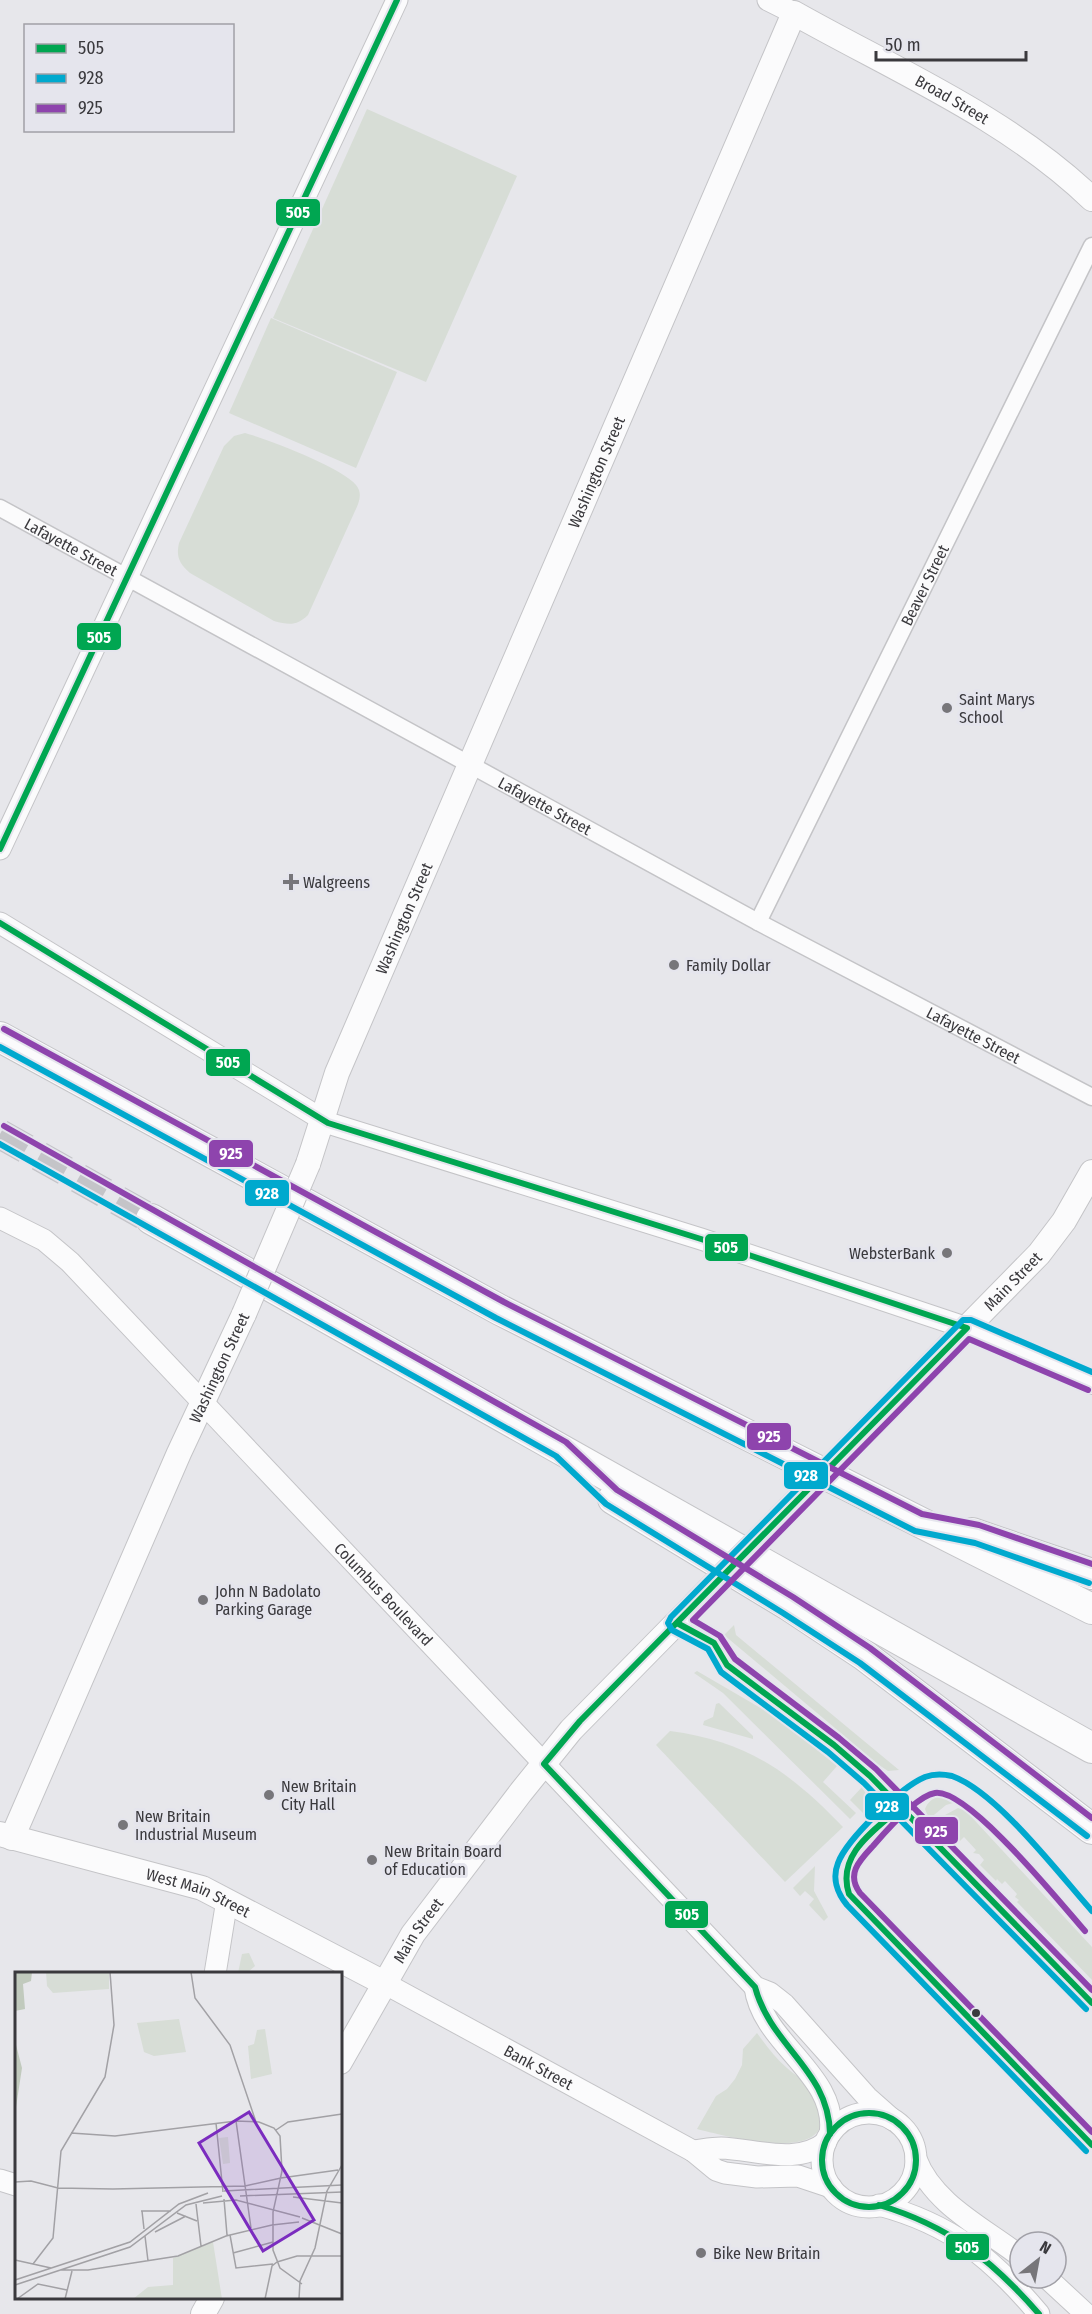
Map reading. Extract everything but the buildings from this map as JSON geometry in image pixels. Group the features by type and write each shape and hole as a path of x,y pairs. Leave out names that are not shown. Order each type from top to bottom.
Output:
{"highway":[{"path":"0,1037 500,1310 1092,1609"},
{"path":"151,1219 1092,1748"},
{"path":"561,1449 597,1485 628,1509 788,1605 865,1656 1092,1829"},
{"path":"919,1523 984,1536 1092,1574"}],"main road":[{"name":"Broad Street","path":"797,7 1002,129 1044,158 1092,199"},
{"name":"Washington Street","path":"6,1836 244,1314 308,1164 338,1073 797,7"},
{"name":"Main Street","path":"342,2058 384,1983 423,1921 543,1764 576,1725 1048,1244 1092,1172"},
{"path":"967,1328 1092,1382"},
{"name":"West Main Street","path":"6,1836 186,1883 227,1900 384,1983"},
{"path":"203,2314 211,2299"}],"street":[{"path":"0,849 397,0"},
{"name":"Broad Street","path":"768,0 797,7"},
{"name":"Beaver Street","path":"758,922 1092,246"},
{"name":"Lafayette Street","path":"0,508 758,922 1092,1097"},
{"path":"0,923 323,1121 701,1239 967,1328"},
{"name":"Columbus Boulevard","path":"0,1218 35,1235 60,1253 755,1987 770,1993 784,2004 867,2097 892,2120"},
{"path":"215,1972 227,1900"},
{"name":"Bank Street","path":"384,1983 693,2151 716,2170 725,2174 757,2177 798,2176 831,2187"},
{"name":"Columbus Boulevard","path":"755,1987 764,2015 825,2095 831,2119 828,2138"},
{"path":"693,2151 721,2148 786,2154 807,2151 828,2138 841,2122 855,2115 878,2114 892,2120 908,2135 924,2178 937,2194 1008,2247"},
{"path":"828,2138 823,2167 831,2187 851,2203 863,2206 879,2205 894,2199 906,2189 913,2175 916,2159"},
{"path":"0,2180 15,2185"},
{"path":"879,2205 918,2217 957,2236 1004,2275 1039,2314"},
{"path":"1060,2290 1086,2314"}],"shaded area":[{"path":"367,109 517,176 426,382 273,318"},
{"path":"271,318 397,372 356,468 229,413"},
{"path":"245,433 321,463 348,478 359,491 358,505 308,615 296,623 274,621 190,573 179,560 179,543 224,446 234,436"},
{"path":"734,1625 736,1635 899,1770 888,1771 879,1765 724,1635"},
{"path":"697,1671 776,1717 837,1766 823,1782 856,1813 850,1819 723,1693 694,1673"},
{"path":"719,1703 753,1736 753,1739 703,1725 704,1721 713,1717 716,1704"},
{"path":"670,1731 722,1742 766,1762 804,1790 843,1827 785,1882 656,1745"},
{"path":"862,1787 870,1801 866,1816 850,1800"},
{"path":"942,1796 960,1801 946,1805 929,1819 926,1806 936,1797"},
{"path":"958,1808 966,1811 1092,1947 1092,1980 1017,1902 1019,1900 1015,1897 1017,1894 1005,1881 1002,1884 997,1879 996,1881 980,1865 984,1860 979,1854 973,1853 976,1850 964,1837 960,1841 941,1824 945,1815"},
{"path":"815,1866 814,1891 828,1917 824,1921 809,1905 814,1899 805,1891 800,1896 793,1888"},
{"path":"249,1953 255,1966 248,1972 238,1972 242,1954"},
{"path":"757,2033 779,2060 811,2089 821,2115 818,2131 805,2140 785,2143 761,2142 697,2129 716,2096 727,2089 735,2079 742,2065 743,2049"}],"tunnel":[{"path":"0,1134 151,1219"}],"transit line":[{"name":"505","path":"0,849 397,0"},
{"name":"505","path":"0,923 328,1123 701,1239 967,1328 580,1721 544,1764 755,1987 773,2026 820,2092 827,2112 830,2134"},
{"name":"925","path":"4,1029 504,1302 922,1514 979,1525 1092,1564"},
{"name":"928","path":"0,1047 496,1318 915,1531 975,1543 1089,1583"},
{"name":"925","path":"4,1126 566,1442 617,1490 793,1597 870,1648 1092,1818"},
{"name":"928","path":"0,1144 556,1456 606,1504 860,1663 1087,1836"},
{"name":"928","path":"1086,2009 864,1783 828,1752 721,1672 708,1649 672,1630 668,1623 671,1617 963,1320 971,1320 1092,1372"},
{"name":"925","path":"1088,1390 969,1339 693,1620 720,1636 735,1659 876,1769 1092,1990"},
{"name":"505","path":"677,1623 714,1643 727,1665 834,1745 870,1776 1092,2003"},
{"name":"928","path":"1086,2151 847,1905 836,1885 835,1874 843,1853 863,1828 889,1802 925,1777 949,1775 970,1785 1007,1816 1092,1911"},
{"name":"925","path":"1085,1931 1014,1850 969,1809 950,1796 935,1793 911,1807 863,1857 854,1874 854,1880 860,1893 1092,2132"},
{"name":"505","path":"901,1807 870,1834 853,1855 846,1880 849,1894 1092,2145"},
{"name":"505","path":"869,2113 887,2117 902,2127 912,2142 916,2160 912,2178 902,2193 887,2203 869,2207 851,2203 836,2193 826,2178 822,2160 826,2142 836,2127 851,2117 869,2113"},
{"name":"505","path":"879,2205 904,2213 948,2234 986,2261 1039,2314"}],"place":[{"name":"Saint Marys School","path":"947,708"},
{"name":"Walgreens","path":"291,882"},
{"name":"Family Dollar","path":"674,965"},
{"name":"WebsterBank","path":"947,1253"},
{"name":"John N Badolato Parking Garage","path":"203,1600"},
{"name":"New Britain City Hall","path":"269,1795"},
{"name":"New Britain Industrial Museum","path":"123,1825"},
{"name":"New Britain Board of Education","path":"372,1860"},
{"name":"Bike New Britain","path":"701,2253"}]}
